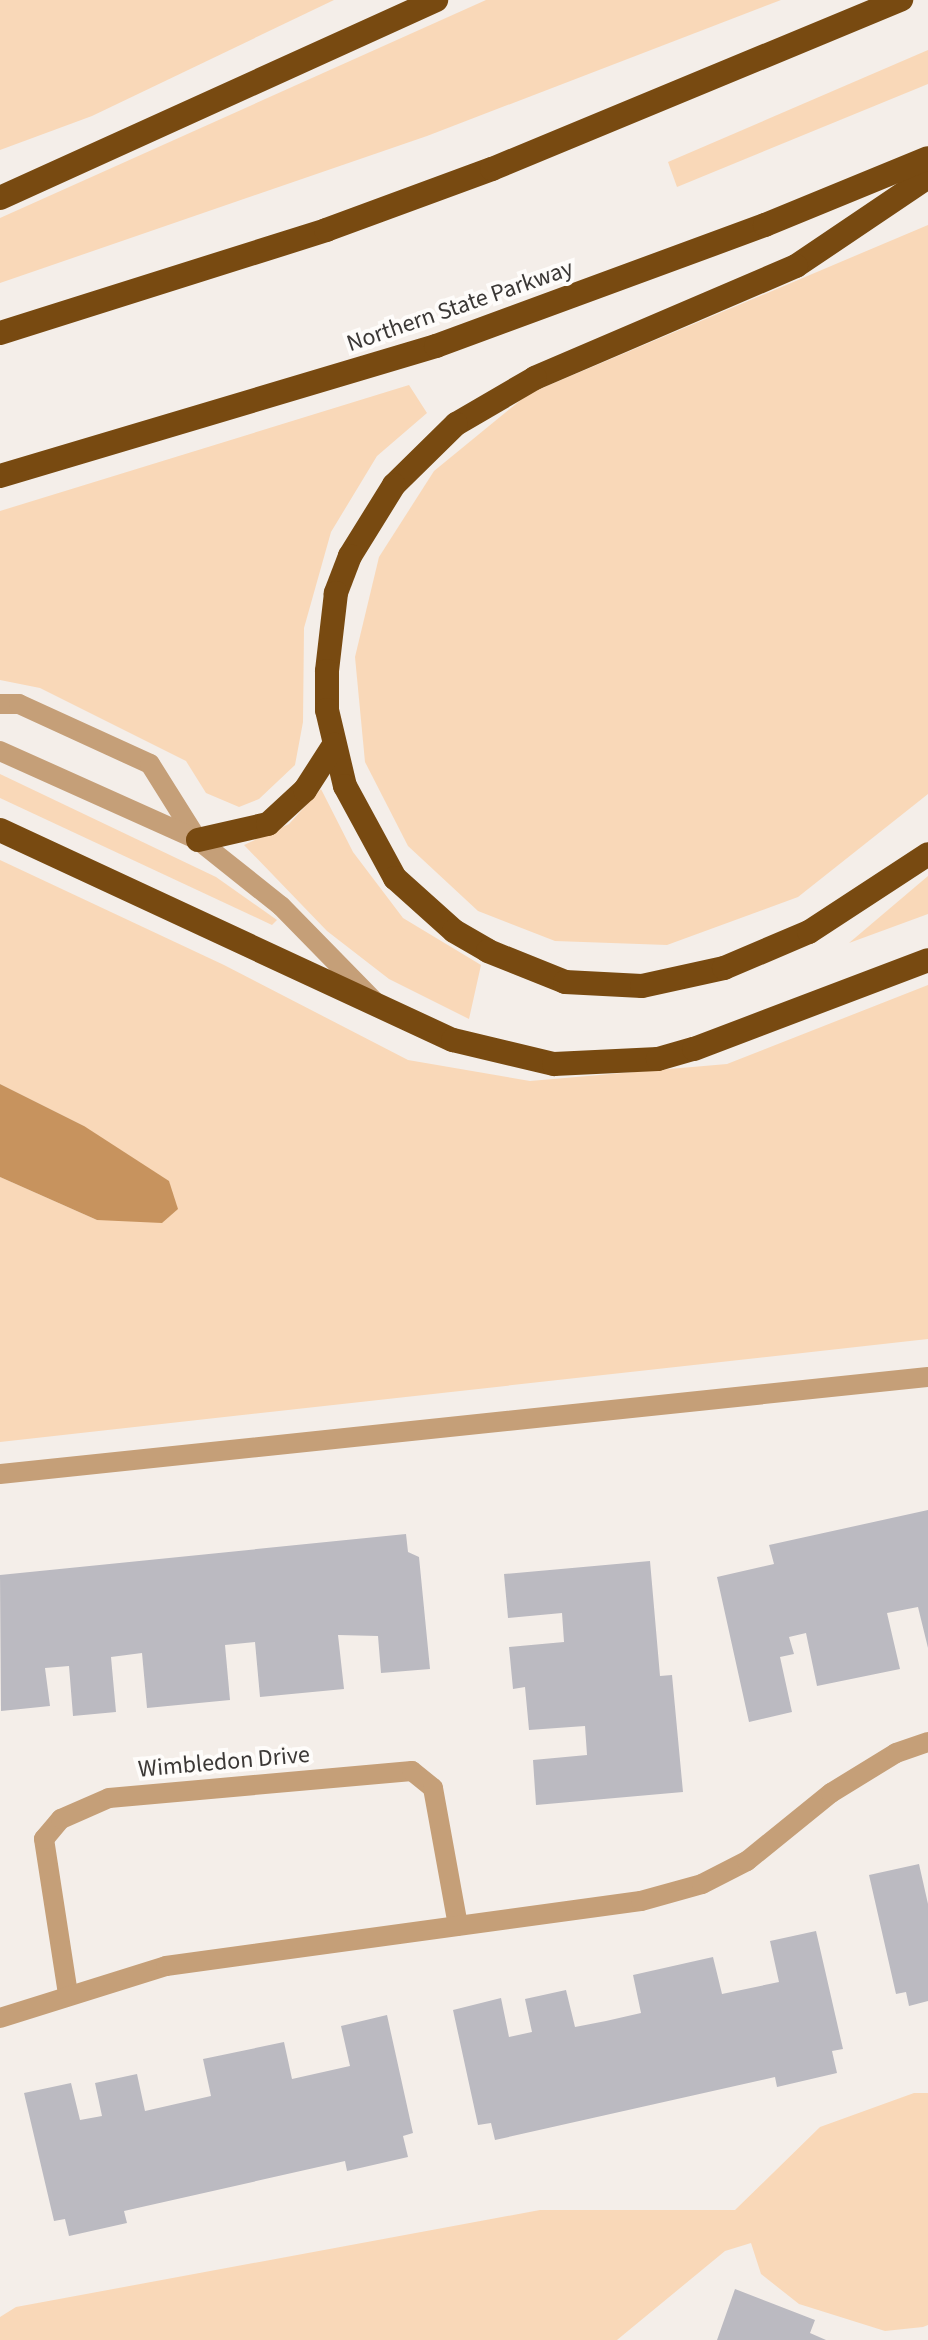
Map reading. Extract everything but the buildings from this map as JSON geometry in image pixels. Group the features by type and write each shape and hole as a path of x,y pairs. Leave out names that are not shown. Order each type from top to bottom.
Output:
{"highway":[{"path":"0,198 436,0"},
{"path":"0,333 312,235 492,169 901,0"},
{"name":"Northern State Parkway","path":"0,476 436,346 751,230 928,158"},
{"path":"928,177 796,266 535,378 456,424 421,454 372,518 336,593 327,671 334,745 356,813 395,878 422,906 488,951 565,982 642,986 724,968 809,932 928,854"},
{"path":"198,840 277,818 305,790 334,745"},
{"path":"0,830 453,1040 513,1057 554,1064 658,1059 728,1038 928,960"}],"street":[{"path":"0,704 19,704 150,764 198,840"},
{"path":"0,751 198,840 281,906 380,1006"},
{"path":"0,1474 928,1377"},
{"path":"0,2018 68,1994 166,1966 641,1901 702,1884 747,1861 831,1793 896,1753 928,1742"},
{"name":"Wimbledon Drive","path":"68,1994 44,1839 61,1819 109,1798 412,1771 433,1788 458,1926"}],"shaded area":[{"path":"0,0 334,0 92,116 0,150"},
{"path":"486,0 781,0 427,136 0,283 0,218"},
{"path":"928,50 928,84 677,187 668,162"},
{"path":"928,225 928,794 798,897 667,945 555,941 478,911 408,846 365,762 355,657 379,557 434,471 528,394"},
{"path":"409,385 427,413 377,456 331,532 304,628 303,722 295,765 259,799 239,807 206,793 186,761 40,688 0,680 0,511"},
{"path":"0,774 216,877 277,920 272,925 0,798"},
{"path":"321,789 353,852 403,918 481,965 469,1019 389,979 327,931 244,845 289,824"},
{"path":"0,860 224,965 408,1060 530,1081 727,1064 928,985 928,1339 0,1442 0,1177 97,1220 84,1126 0,1084"},
{"path":"928,876 928,914 849,943"},
{"path":"0,1084 84,1126 169,1181 178,1209 162,1223 97,1220 0,1177"},
{"path":"914,2093 928,2093 928,2325 923,2327 885,2331 799,2304 761,2274 751,2243 725,2251 617,2340 0,2340 0,2317 16,2307 540,2210 735,2210 820,2127"}]}
